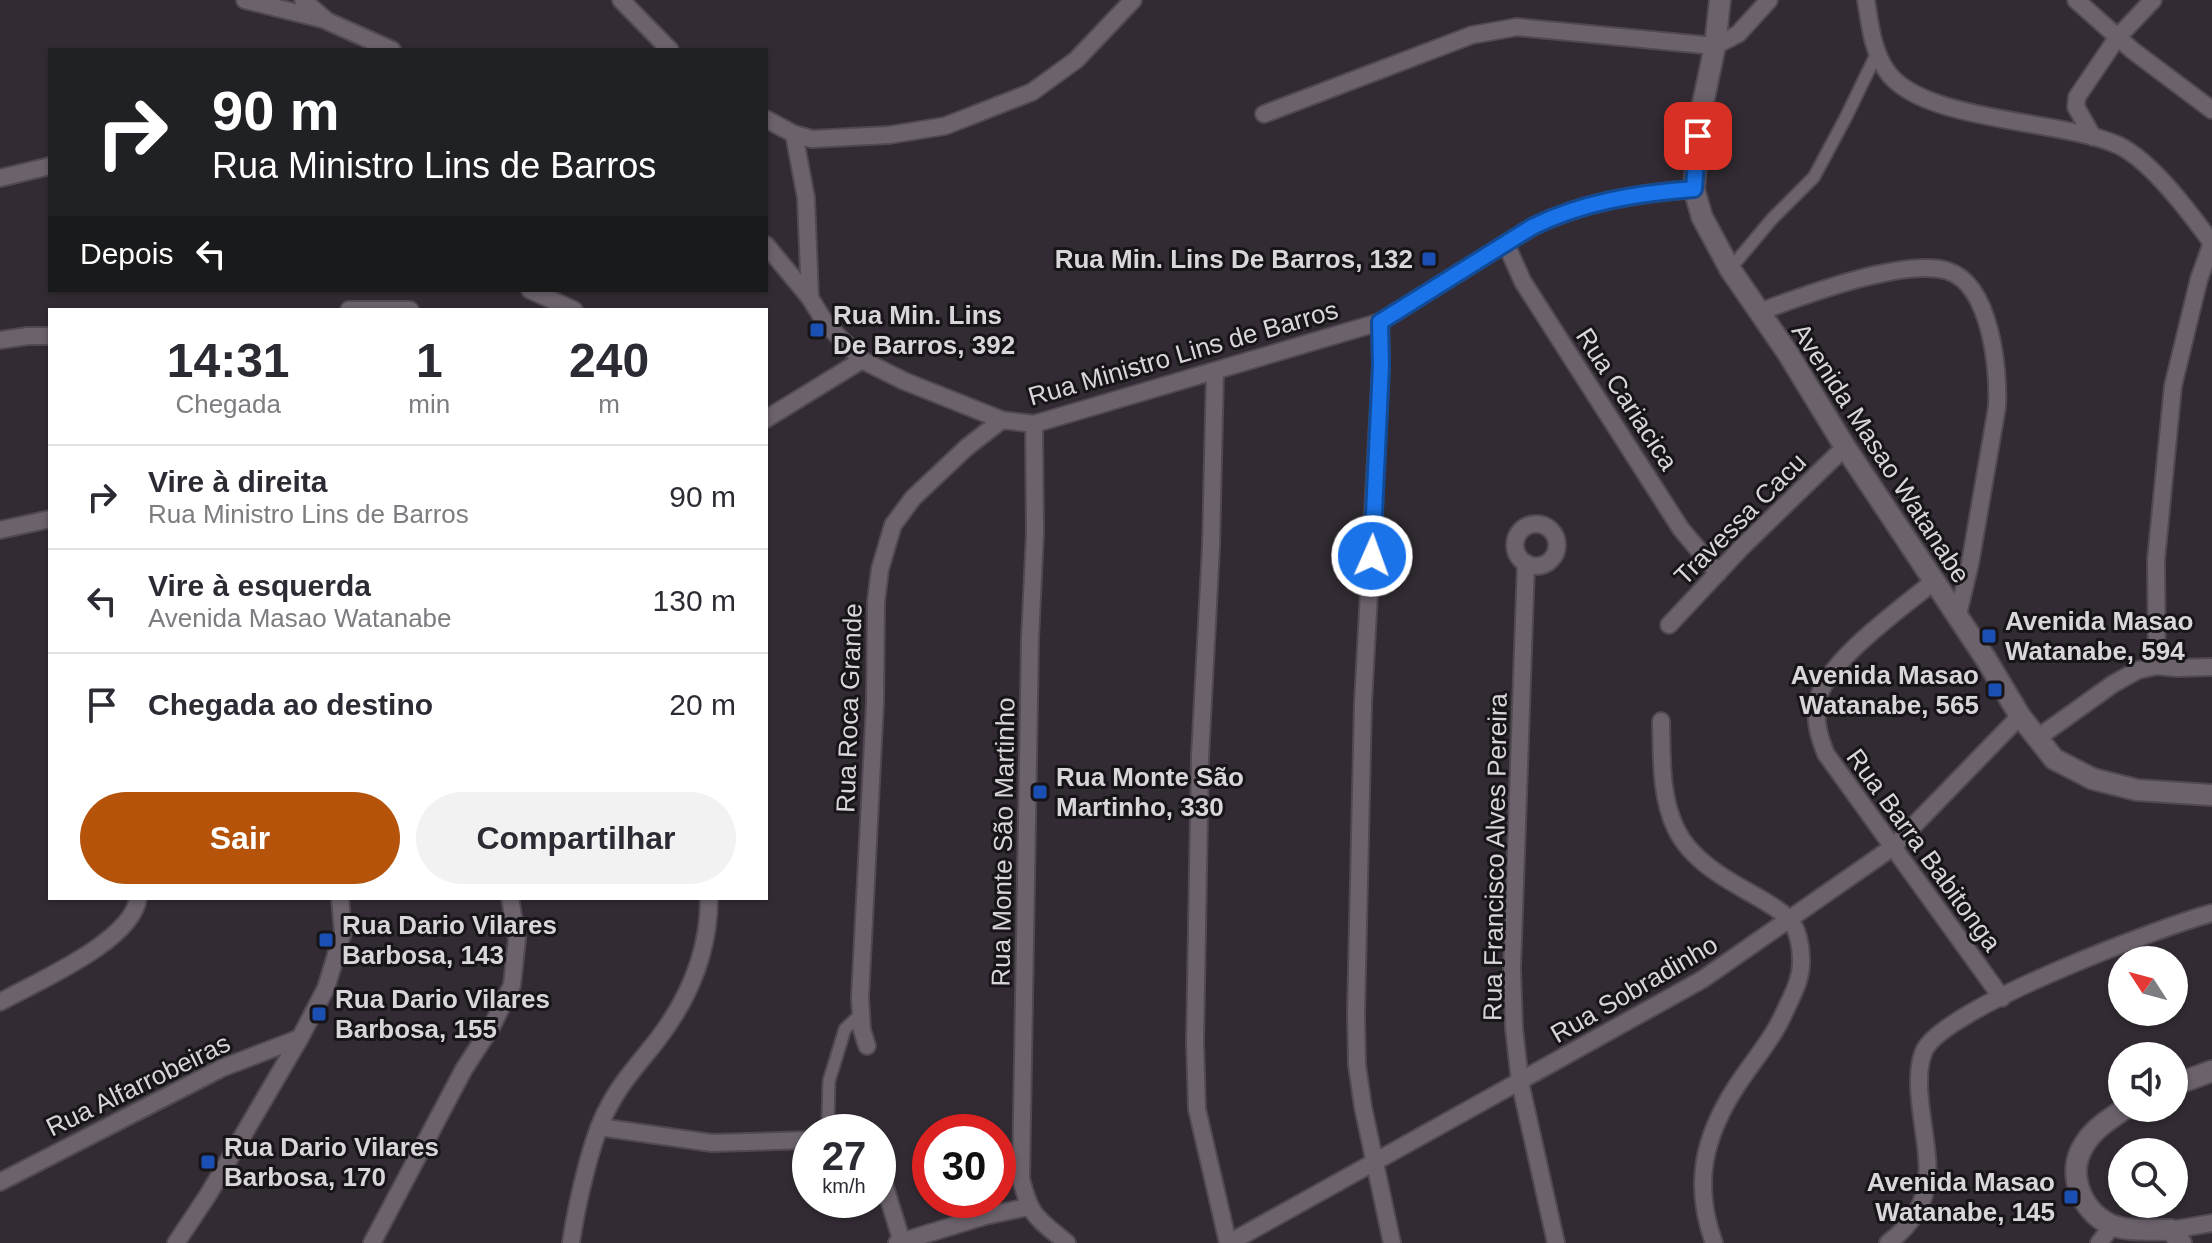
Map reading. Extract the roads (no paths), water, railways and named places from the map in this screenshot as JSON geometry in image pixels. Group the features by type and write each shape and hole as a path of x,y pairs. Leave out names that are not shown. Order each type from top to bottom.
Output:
{"street":[{"path":"245,0 327,21 388,48"},
{"path":"621,0 668,48"},
{"path":"768,120 794,134 812,139 920,132 1032,92 1076,60 1133,0"},
{"name":"Avenida Masao Watanabe","path":"1720,0 1715,46 1700,117 1694,189 1702,217 1730,269 1787,352 2020,716 2054,759 2093,779 2137,790 2212,795"},
{"path":"1264,114 1472,35 1517,27 1715,46 1738,34 1769,0"},
{"path":"1866,0 1877,53 1894,81 1930,100 1990,117 2093,137 2124,148 2164,184 2212,243 2180,347 2171,402 2156,560 2157,666"},
{"path":"2076,0 2117,38 2212,110"},
{"path":"2093,137 2075,102 2117,38 2153,0"},
{"path":"306,2 327,21"},
{"path":"1730,269 1772,219 1814,177 1877,53"},
{"path":"794,134 806,198 810,298"},
{"path":"0,178 48,166"},
{"name":"Rua Ministro Lins de Barros","path":"768,247 834,333 862,360 904,381 1002,420 1034,424 1380,322 1532,227 1559,214 1649,192 1694,189"},
{"name":"Rua Cariacica","path":"1506,244 1523,282 1681,529 1718,573"},
{"path":"1759,312 1800,297 1921,267 1950,271 1969,286 1981,307 1997,360 1998,383 1997,407 1970,564 1957,618"},
{"path":"534,292 570,308"},
{"path":"1380,322 1381,366 1363,704 1355,946 1357,1065 1392,1243"},
{"path":"0,340 48,336"},
{"path":"768,418 862,360"},
{"path":"1215,372 1211,546 1200,757 1195,1042 1197,1109 1228,1243"},
{"name":"Rua Roca Grande","path":"867,1046 861,1014 875,703 876,602 880,569 893,525 913,498 967,447 1002,420"},
{"name":"Rua Monte São Martinho","path":"1028,1207 1021,1179 1030,639 1035,533 1034,424"},
{"name":"Travessa Cacu","path":"1669,625 1845,447"},
{"path":"0,530 48,519"},
{"name":"Rua Francisco Alves Pereira","path":"1526,563 1512,968 1514,1028 1520,1082 1556,1243"},
{"name":"Rua Barra Babitonga","path":"1933,582 1850,652 1827,677 1818,697 1816,716 1819,736 1826,754 2002,998"},
{"path":"2036,739 2113,684 2138,670 2157,666 2212,667"},
{"name":"Rua Sobradinho","path":"1228,1243 1703,979 1893,847 2020,716"},
{"path":"1661,721 1663,782 1675,829 1691,852 1709,867 1775,908 1790,921 1800,942 1797,986 1779,1025 1717,1120 1706,1152 1702,1178 1705,1212 1714,1243"},
{"path":"0,1002 109,941 127,924 137,908 138,900"},
{"path":"176,1243 208,1195 326,988 343,932 340,900"},
{"path":"372,1243 512,985 517,939 510,900"},
{"path":"571,1243 599,1127 616,1093 677,1013 687,994 704,952 709,900"},
{"path":"1888,1243 1918,1214 1927,1187 1929,1155 1919,1070 1933,1036 1952,1023 2044,976 2177,923 2212,913"},
{"path":"828,1114 829,1081 845,1029 861,1014"},
{"name":"Rua Alfarrobeiras","path":"0,1182 222,1068 300,1038"},
{"path":"2188,1080 2212,1071"},
{"path":"2108,1120 2084,1145 2077,1162 2076,1180 2082,1198 2094,1215 2112,1226 2176,1236 2212,1223"},
{"path":"599,1127 712,1143 792,1141"},
{"path":"893,1218 900,1242 985,1216 1028,1207 1034,1217 1067,1243"},
{"path":"2099,1243 2112,1226"}],"place":[{"name":"Rua Min. Lins De Barros, 132","path":"1429,259"},
{"name":"Rua Min. Lins De Barros, 392","path":"817,330"},
{"name":"Avenida Masao Watanabe, 594","path":"1989,636"},
{"name":"Avenida Masao Watanabe, 565","path":"1995,690"},
{"name":"Rua Monte São Martinho, 330","path":"1040,792"},
{"name":"Rua Dario Vilares Barbosa, 143","path":"326,940"},
{"name":"Rua Dario Vilares Barbosa, 155","path":"319,1014"},
{"name":"Rua Dario Vilares Barbosa, 170","path":"208,1162"},
{"name":"Avenida Masao Watanabe, 145","path":"2071,1197"}]}
